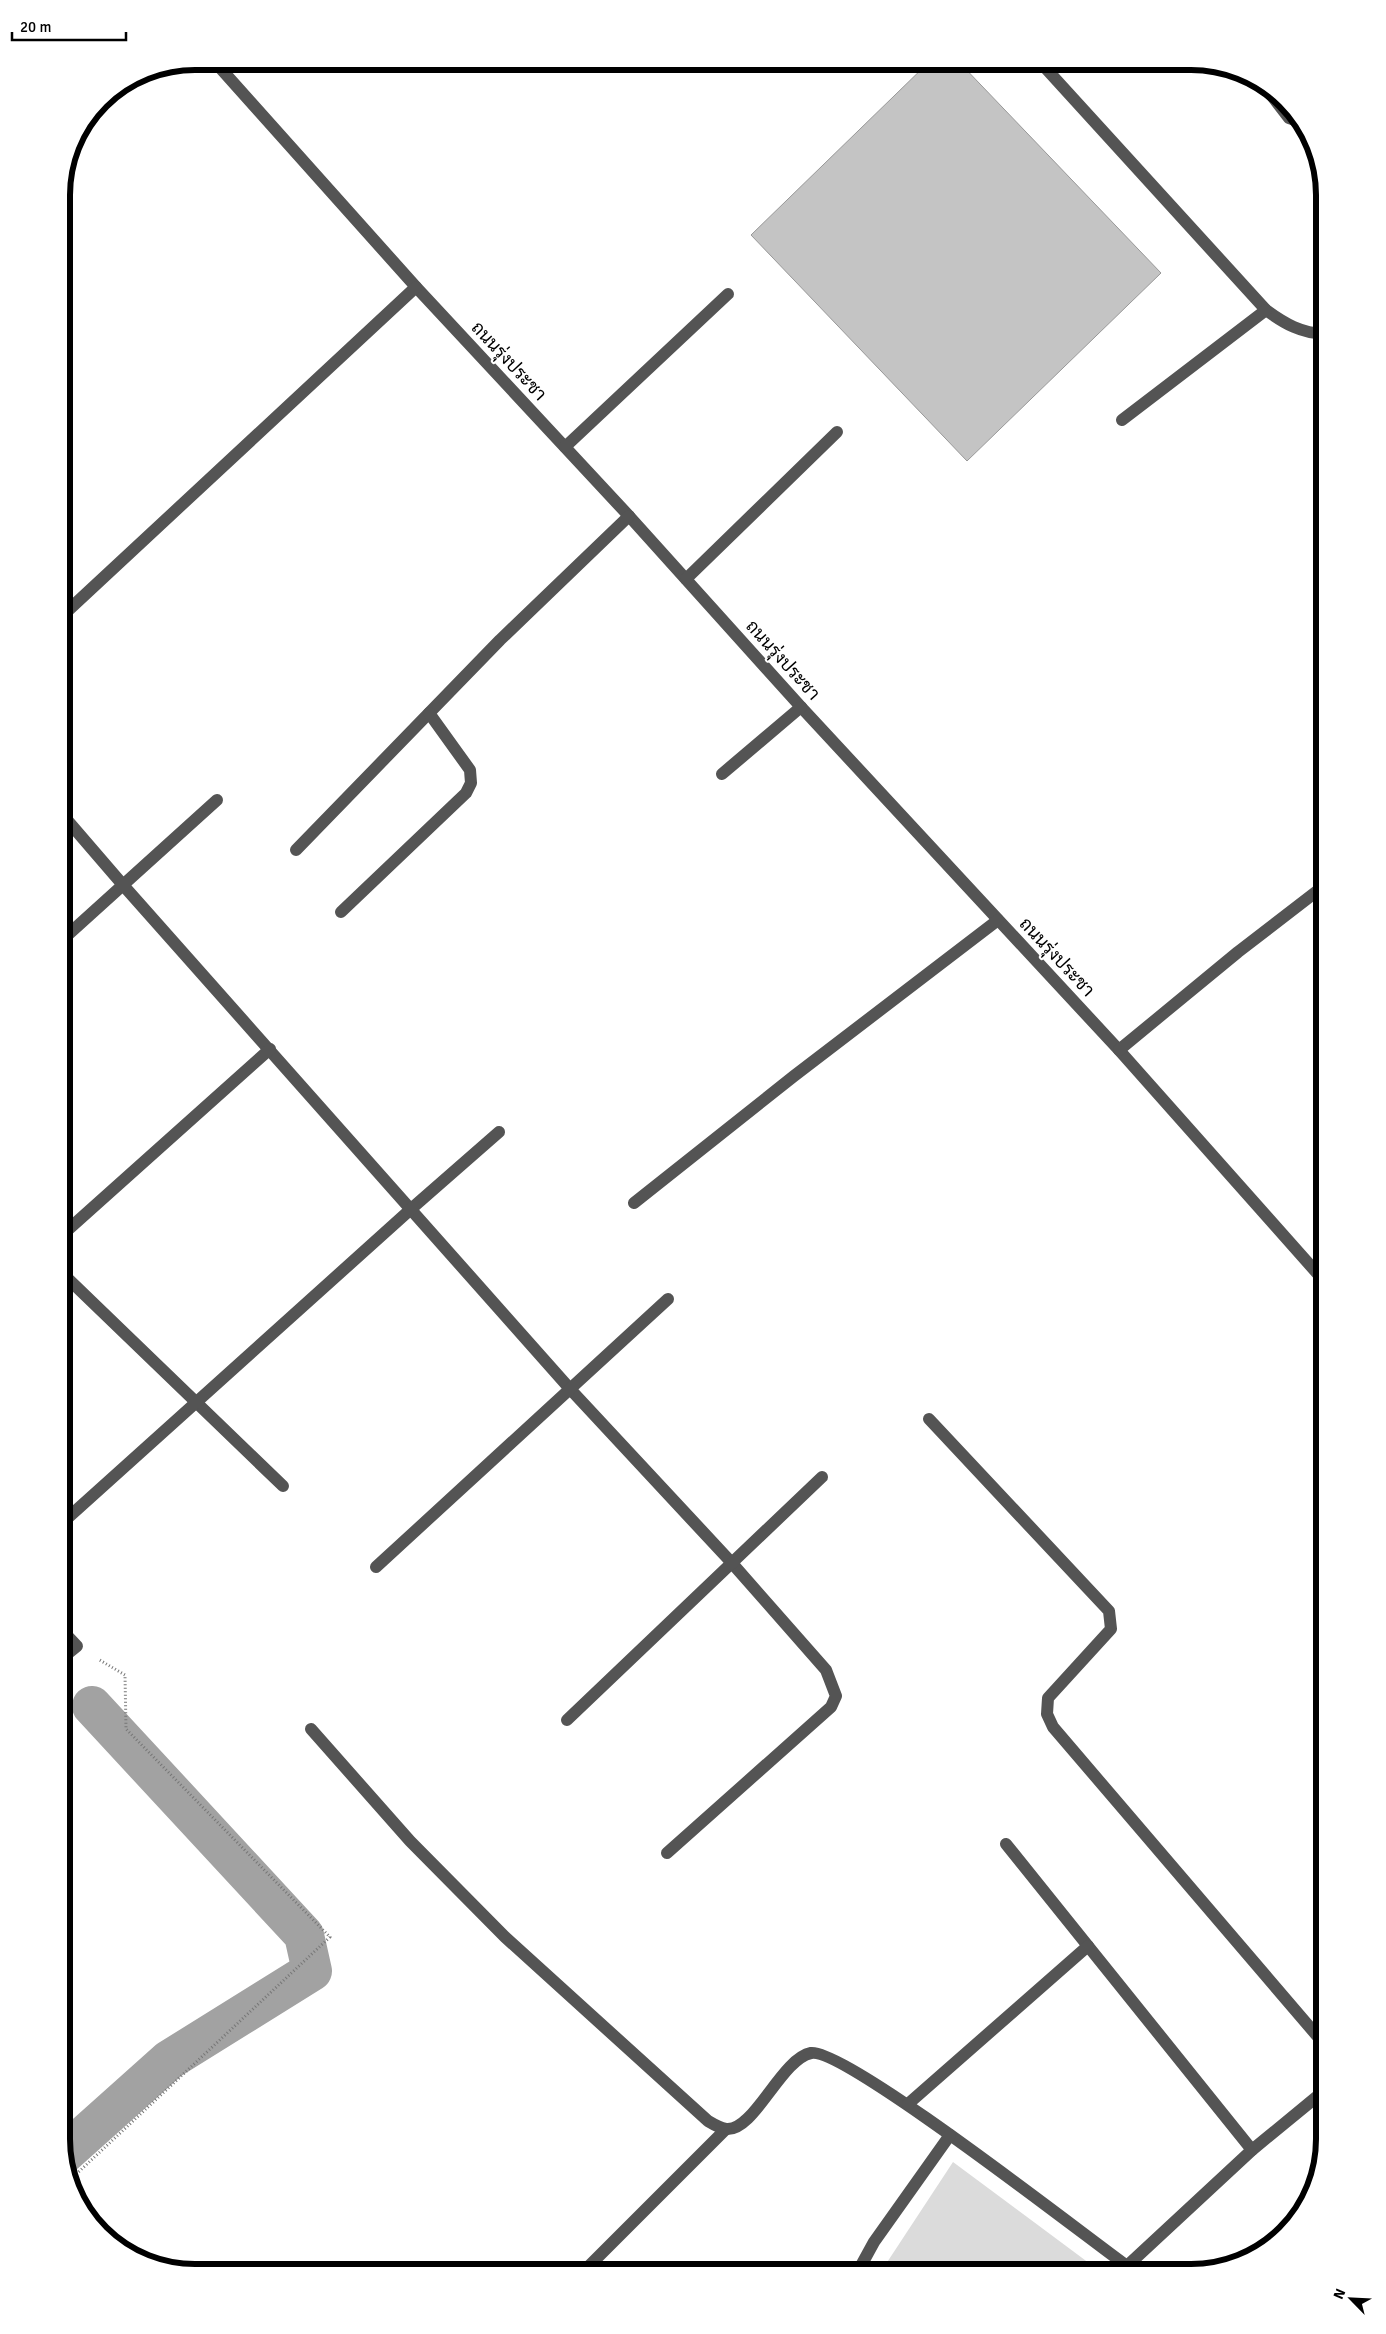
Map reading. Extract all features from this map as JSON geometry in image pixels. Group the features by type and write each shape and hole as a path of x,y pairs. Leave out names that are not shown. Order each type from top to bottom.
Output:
{"street":[{"name":"ถนนรุ่งประชา","path":"222,70 416,287 1119,1050 1316,1272"},
{"path":"1047,70 1266,310 1287,325 1308,334 1316,334"},
{"path":"70,610 416,287"},
{"path":"565,447 728,294"},
{"path":"1122,420 1266,310"},
{"path":"686,579 836,432"},
{"path":"296,850 500,640 629,516"},
{"path":"722,774 802,707"},
{"path":"341,912 466,793 471,783 470,770 429,713"},
{"path":"70,933 217,800"},
{"path":"70,824 122,885 270,1049 571,1390 731,1562 826,1670 836,1696 831,1707 667,1854"},
{"path":"1119,1050 1238,952 1316,892"},
{"path":"634,1203 794,1076 998,920"},
{"path":"70,1228 270,1049"},
{"path":"70,1516 411,1208 499,1132"},
{"path":"70,1281 282,1486"},
{"path":"376,1567 668,1299"},
{"path":"929,1419 1109,1611 1111,1629 1048,1698 1047,1714 1053,1727 1316,2034"},
{"path":"567,1720 822,1477"},
{"path":"70,1639 77,1646 70,1652"},
{"path":"311,1729 410,1841 505,1937 708,2122 726,2129"},
{"path":"1006,1844 1252,2150"},
{"path":"908,2104 1088,1946"},
{"path":"591,2264 726,2129 742,2125 798,2059 812,2053 834,2059 908,2104 1118,2264"},
{"path":"1134,2264 1252,2150 1316,2100"},
{"path":"862,2264 874,2242 950,2135"}],"path":[{"path":"75,2175 330,1937 126,1729 125,1675 77,1646"}],"shaded area":[{"path":"953,2162 1090,2264 886,2264"}],"building":[{"path":"921,70 967,70 1161,273 967,461 751,235"}],"waterway":[{"path":"71,2148 169,2060 312,1971 304,1935 92,1706"}]}
